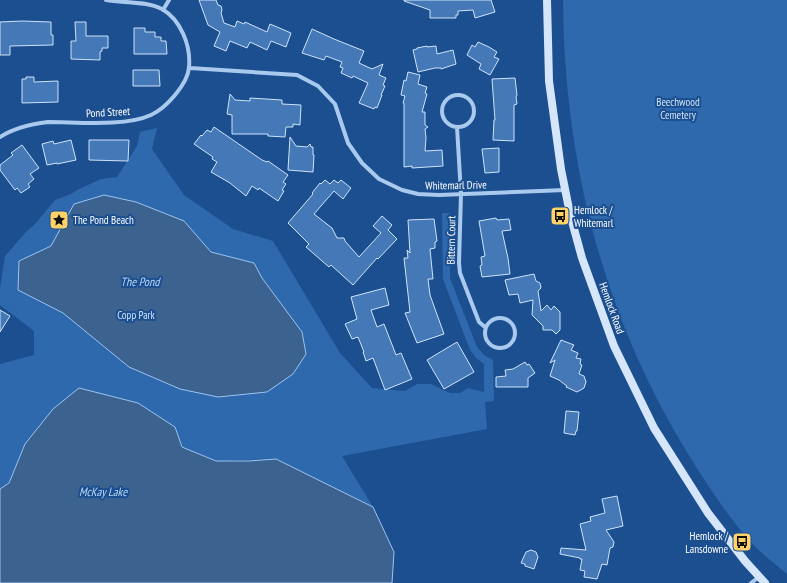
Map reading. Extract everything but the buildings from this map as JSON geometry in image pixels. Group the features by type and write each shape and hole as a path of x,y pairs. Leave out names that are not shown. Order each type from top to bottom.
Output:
{"main road":[{"name":"Hemlock Road","path":"547,0 549,81 565,190 582,258 614,346 654,428 708,513 731,544 765,583"}],"street":[{"path":"106,0 147,4 163,10 175,20 183,32 187,44 190,68"},
{"path":"163,10 169,0"},
{"name":"Whitemarl Drive","path":"190,68 297,75 318,86 335,104 348,143 362,163 379,179 402,190 418,194 439,195 565,190"},
{"name":"Pond Street","path":"0,137 6,133 38,123 121,122 151,115 162,109 178,92 190,68"},
{"path":"460,95 469,100 474,110 473,115 467,124 457,126 447,123 444,119 442,109 443,104 450,97 460,95"},
{"name":"Bittern Court","path":"457,126 461,194 460,273 479,322 485,327"},
{"name":"Bittern Court","path":"502,317 511,322 514,326 515,336 510,344 505,347 495,347 487,342 484,332 485,327 492,319 502,317"},
{"path":"751,583 759,577"}],"green space":[{"name":"Beechwood Cemetery","path":"563,0 787,0 787,574 751,543 724,509 696,467 660,404 634,350 612,295 595,238 581,180 571,121 565,61"},
{"name":"Copp Park","path":"157,128 152,149 184,195 233,229 273,241 340,353 372,388 405,391 417,384 431,384 450,393 460,393 468,388 484,392 484,364 476,358 470,350 443,279 442,213 450,213 450,278 477,347 484,355 493,360 494,401 485,402 487,429 342,456 373,507 276,459 216,461 182,447 175,427 24,446 9,483 0,489 0,364 34,355 34,331 0,305 0,288 5,256 55,200 101,179 117,177 137,146 140,132"}],"water":[{"name":"The Pond","path":"104,195 136,202 184,221 211,252 254,263 262,278 302,332 306,354 293,374 267,392 218,397 180,389 129,367 63,313 18,290 19,261 51,246 74,204"},
{"name":"McKay Lake","path":"79,388 138,403 175,427 182,447 216,461 276,459 373,507 394,552 392,583 0,583 0,489 9,483 25,444 53,409"}],"place":[{"name":"Hemlock / Whitemarl","path":"560,216"},
{"name":"The Pond Beach","path":"59,220"},
{"name":"Hemlock / Lansdowne","path":"742,542"}]}
